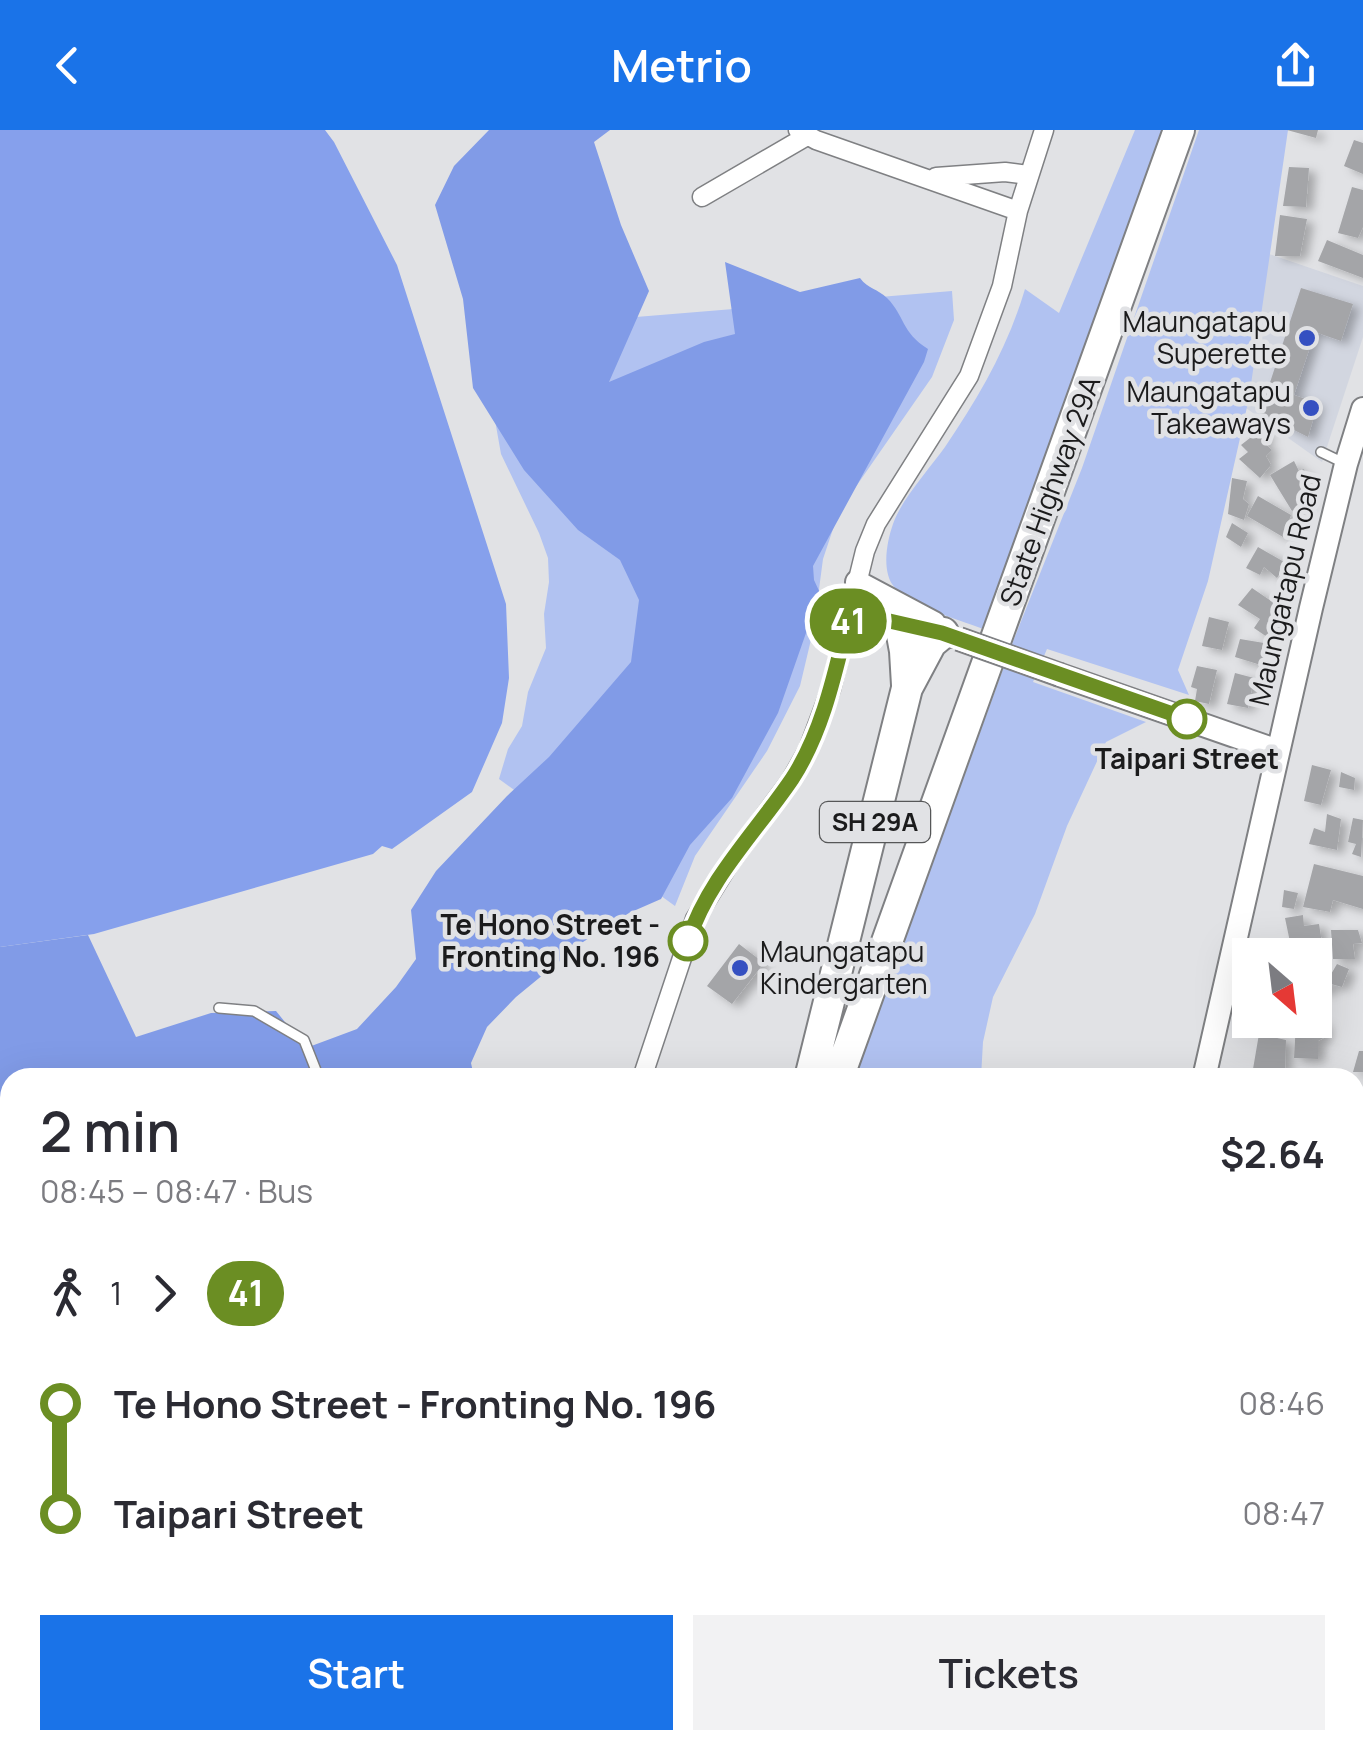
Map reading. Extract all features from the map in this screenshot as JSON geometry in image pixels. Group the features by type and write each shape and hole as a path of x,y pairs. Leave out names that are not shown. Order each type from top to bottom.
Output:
{"highway":[{"name":"State Highway 29A","path":"842,1068 1179,130"},
{"name":"SH 29A","path":"900,624 906,651 907,688"},
{"name":"SH 29A","path":"812,1068 907,688 931,642 951,636"}],"street":[{"path":"645,1068 695,919 808,750 831,689 865,551 888,500 970,376 1002,286 1018,211 1044,130"},
{"path":"702,197 803,133 1018,211"},
{"path":"926,177 1006,172 1028,175"},
{"name":"Maungatapu Road","path":"1206,1068 1346,464 1363,409"},
{"path":"857,582 938,625 951,636"},
{"path":"850,612 951,636 1278,751"}],"lane":[{"path":"1321,452 1346,464"},
{"path":"219,1008 254,1010 304,1040 316,1068"}],"shaded area":[{"path":"0,130 325,130 334,142 397,265 506,604 509,678 502,723 472,792 392,849 382,846 373,854 94,934 0,947"},
{"path":"489,130 610,130 594,142 621,225 649,291 609,382 704,342 735,334 725,262 800,292 860,278 887,298 908,330 928,349 813,566 820,593 778,713 732,798 690,845 661,899 629,913 583,942 516,997 487,1027 472,1068 0,1068 0,947 88,935 136,1037 211,1013 276,1011 306,1048 357,1029 416,959 411,910 436,871 549,757 631,662 639,600 620,560 578,530 524,470 473,388 463,299 435,205 454,166"},
{"path":"1135,130 1168,130 989,631 937,612 899,592 887,570 891,531 902,505 981,390 1010,331 1025,289 1059,313"},
{"path":"1199,130 1288,130 1249,398 1208,581 1178,670 1189,695 1047,649 1033,682 1146,722 1106,742 1067,826 1035,914 993,997 982,1068 858,1068 1014,639 1082,468"},
{"path":"1269,254 1363,286 1363,337 1322,462 1246,408"},
{"path":"952,291 954,320 932,377 839,511 823,559 814,627 800,686 767,751 695,856 675,906 499,779 508,749 522,726 528,692 546,648 548,558 501,454 479,330"}],"building":[{"path":"1287,130 1318,130 1316,138"},
{"path":"1354,140 1363,143 1363,174 1344,166"},
{"path":"1289,167 1309,168 1306,207 1283,206"},
{"path":"1352,187 1363,190 1363,227 1358,238 1338,233"},
{"path":"1280,215 1307,219 1300,256 1275,256"},
{"path":"1327,240 1363,255 1363,278 1318,261"},
{"path":"1301,288 1353,304 1341,341 1315,332 1294,395 1318,403 1308,437 1260,413"},
{"path":"1255,421 1269,435 1262,441 1272,450 1266,456 1271,465 1260,478 1239,459 1248,452 1241,445 1250,438 1245,433"},
{"path":"1294,461 1299,471 1304,469 1310,482 1302,489 1310,500 1292,511 1270,475"},
{"path":"1232,478 1247,481 1243,499 1249,504 1244,520 1228,514"},
{"path":"1258,496 1291,515 1283,537 1247,516"},
{"path":"1232,523 1248,533 1241,547 1226,537"},
{"path":"1258,547 1286,563 1277,578 1264,567 1260,575 1246,568"},
{"path":"1252,588 1283,609 1274,622 1277,625 1270,639 1254,628 1260,619 1238,605"},
{"path":"1209,617 1229,622 1222,650 1202,646"},
{"path":"1240,639 1270,644 1264,666 1235,657"},
{"path":"1197,666 1217,670 1209,704 1195,701 1197,689 1191,687"},
{"path":"1235,673 1254,678 1248,708 1227,704"},
{"path":"1312,765 1331,770 1321,805 1304,801"},
{"path":"1341,772 1355,778 1354,790 1339,787"},
{"path":"1327,814 1341,819 1337,850 1309,844 1314,828 1325,832"},
{"path":"1353,818 1363,820 1361,857 1352,854 1356,844 1348,842"},
{"path":"1314,864 1363,876 1363,909 1333,900 1330,912 1303,907"},
{"path":"1284,890 1298,893 1294,909 1282,907"},
{"path":"1303,915 1304,926 1319,924 1321,938 1289,938 1285,918"},
{"path":"1331,930 1358,930 1362,943 1353,944 1355,959 1333,959"},
{"path":"739,944 764,963 732,1004 707,986"},
{"path":"1337,964 1349,969 1342,987 1332,984"},
{"path":"1258,1038 1286,1040 1285,1068 1253,1068"},
{"path":"1295,1038 1323,1038 1318,1041 1318,1059 1294,1058"},
{"path":"1359,1051 1363,1051 1363,1068 1354,1068"}],"bus line":[{"name":"41","path":"688,941 695,919 729,864 791,780 808,750 831,689 850,612 942,633 1187,719"}],"place":[{"name":"Maungatapu Superette","path":"1307,338"},
{"name":"Maungatapu Takeaways","path":"1311,408"},
{"name":"Taipari Street","path":"1187,719"},
{"name":"Te Hono Street - Fronting No. 196","path":"688,941"},
{"name":"Maungatapu Kindergarten","path":"740,968"}]}
